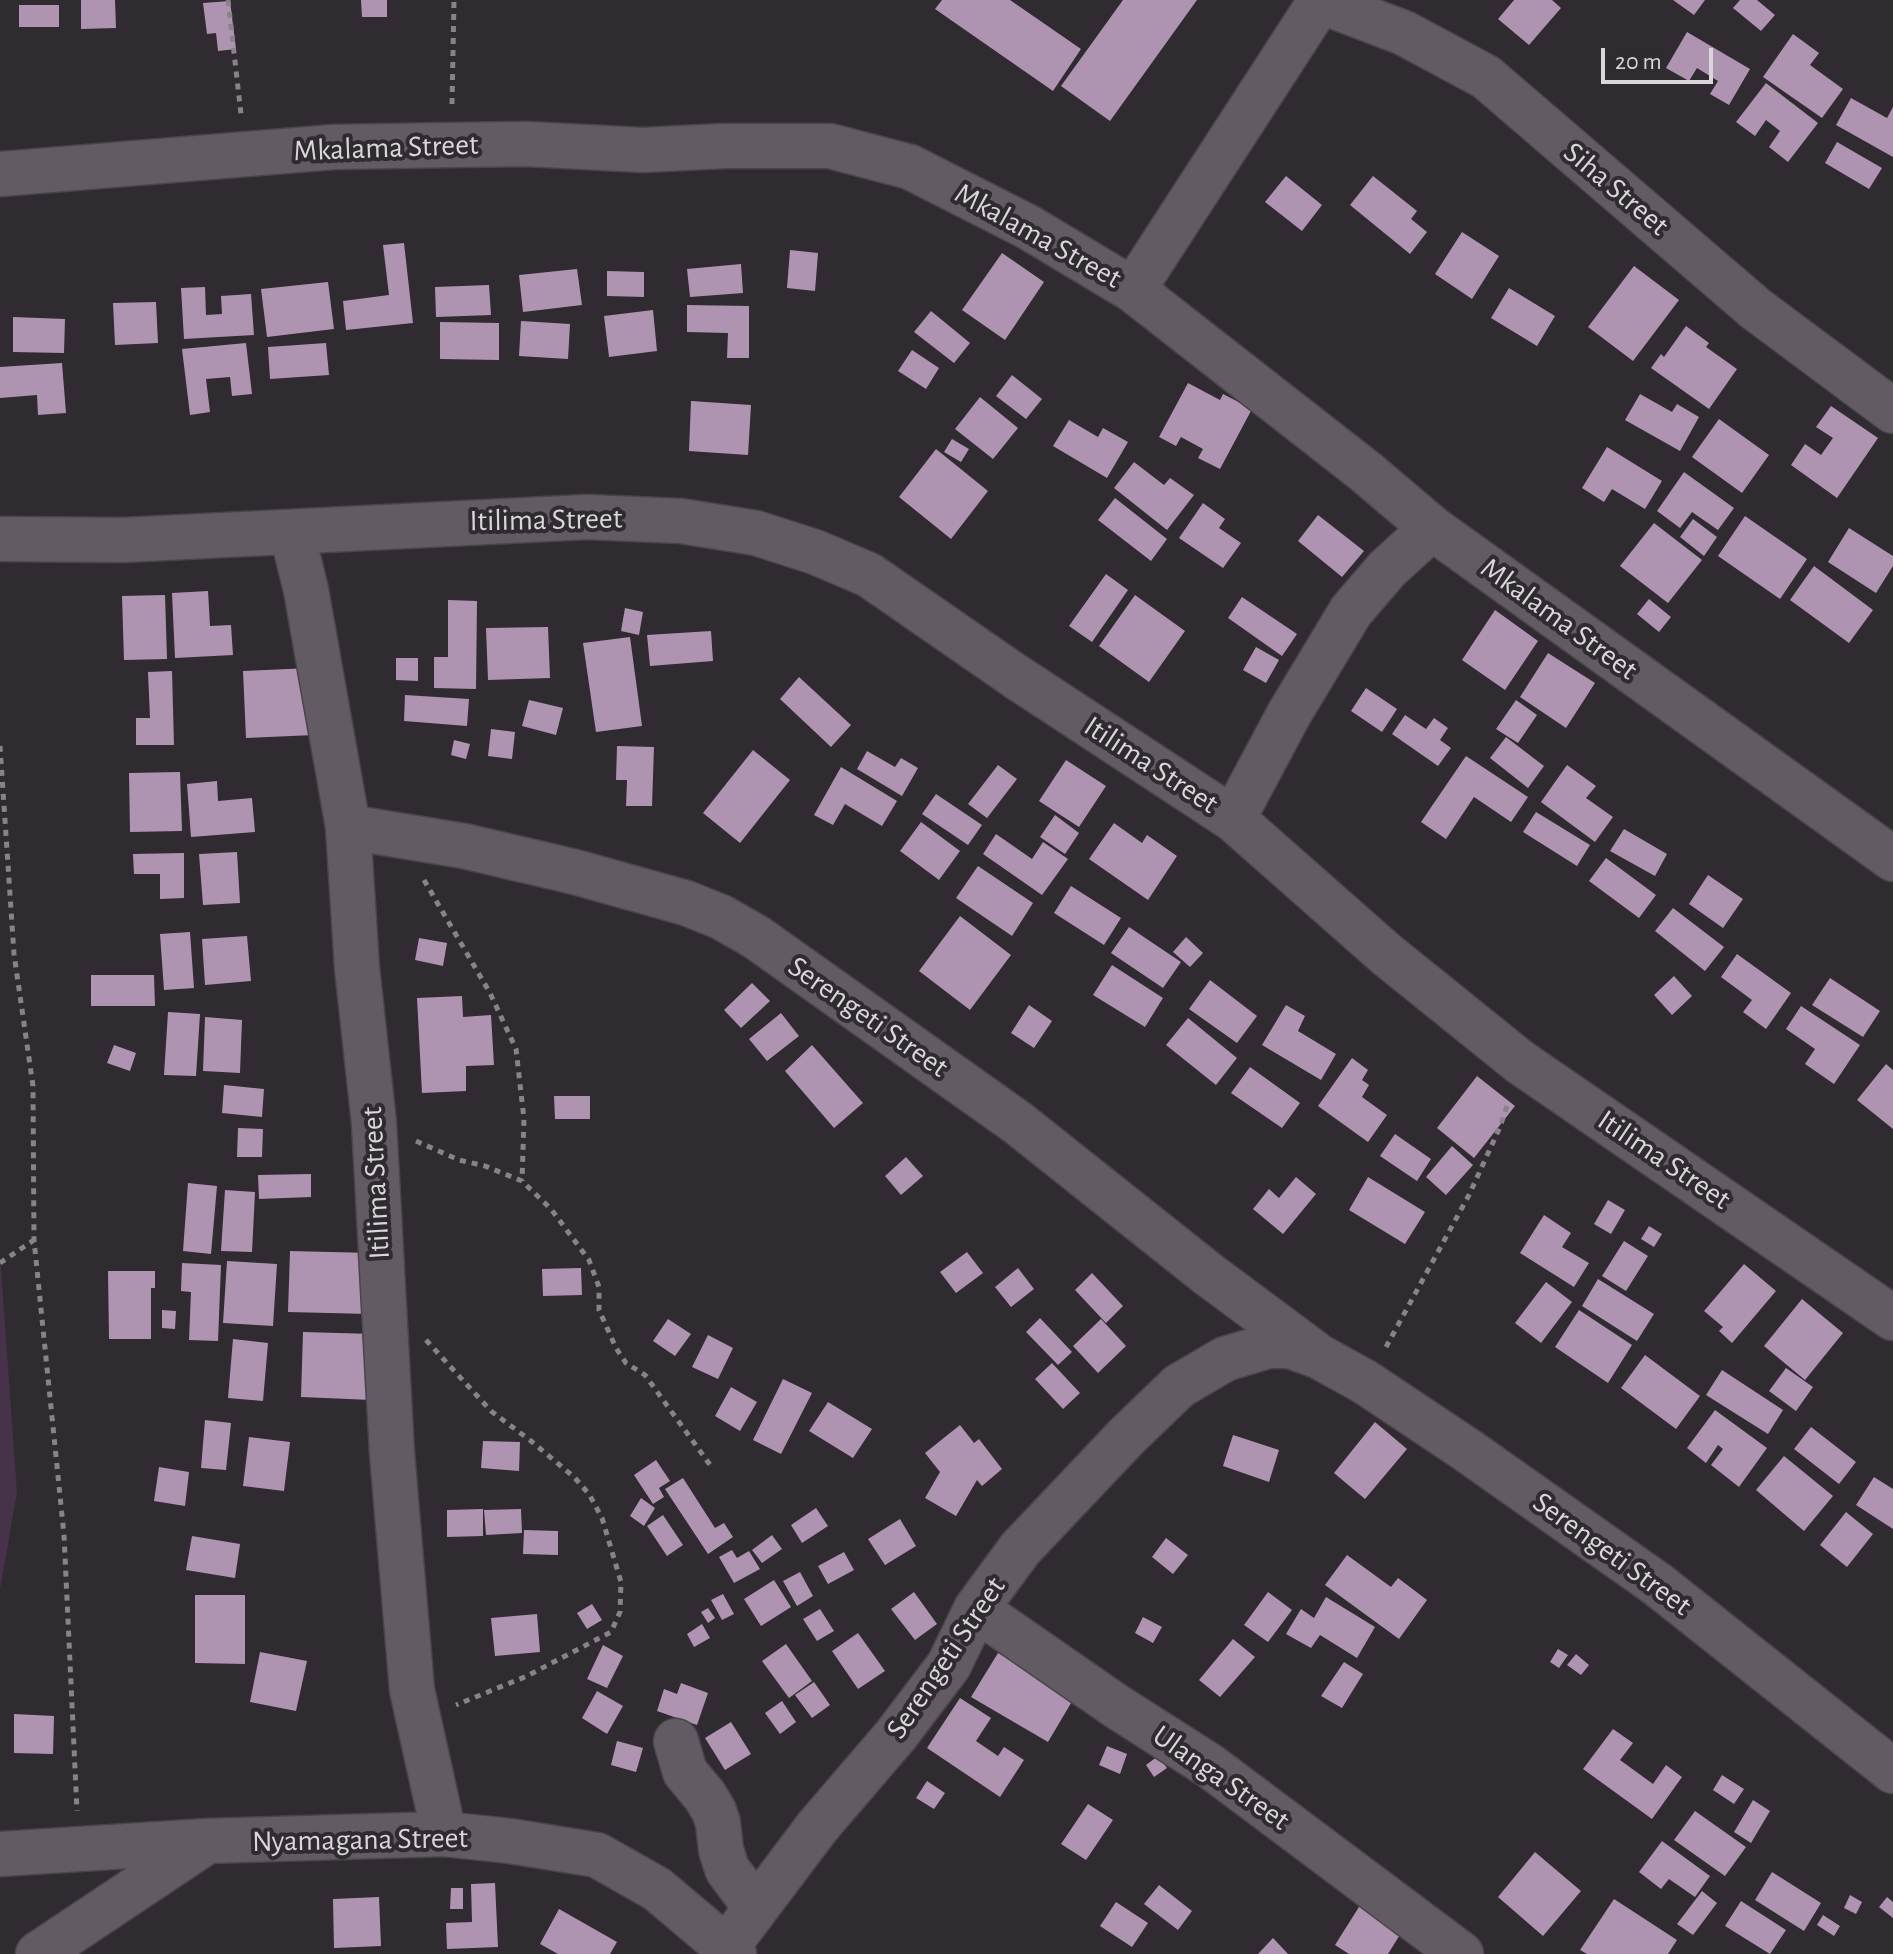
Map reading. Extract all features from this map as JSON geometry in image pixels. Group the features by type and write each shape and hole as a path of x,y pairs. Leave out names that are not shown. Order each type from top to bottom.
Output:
{"street":[{"path":"1133,290 1321,0"},
{"name":"Siha Street","path":"1321,0 1404,33 1486,77 1756,309 1893,411"},
{"name":"Mkalama Street","path":"0,174 334,147 526,144 643,150 830,146 910,167 1028,227 1133,290 1366,472 1432,528 1893,859"},
{"name":"Itilima Street","path":"0,539 124,540 587,517 681,521 756,533 815,552 869,575 1015,676 1233,819 1375,944 1520,1062 1893,1318"},
{"path":"1233,819 1289,714 1351,611 1387,569 1432,528"},
{"name":"Itilima Street","path":"292,533 306,590 348,827 357,968 374,1123 392,1453 412,1690 444,1834"},
{"name":"Serengeti Street","path":"348,827 464,846 575,872 686,903 721,917 756,937 1018,1123 1208,1274 1318,1356 1365,1382 1467,1450 1657,1584 1893,1771"},
{"name":"Serengeti Street","path":"730,1951 756,1908 818,1826 896,1735 949,1665 976,1609 1039,1529 1179,1386 1225,1359 1268,1346 1290,1346 1318,1356"},
{"name":"Ulanga Street","path":"976,1609 1116,1706 1210,1766 1461,1954"},
{"path":"676,1741 685,1772 714,1811 727,1869 756,1908"},
{"name":"Nyamagana Street","path":"0,1854 207,1841 444,1834 597,1855 657,1889 730,1951"},
{"path":"38,1954 207,1841"}],"path":[{"path":"228,0 245,153"},
{"path":"452,145 454,0"},
{"path":"0,746 14,954 33,1086 34,1240 64,1535 71,1722 80,1848"},
{"path":"395,836 461,941 516,1049 524,1119 522,1181"},
{"path":"1365,1382 1469,1195 1500,1127 1520,1062"},
{"path":"374,1123 459,1160 485,1166 522,1181 551,1209 589,1260 599,1287 599,1310 616,1348 626,1363 645,1375 713,1469"},
{"path":"0,1263 34,1240"},
{"path":"418,1724 527,1676 611,1632 620,1612 621,1582 602,1518 589,1494 574,1477 491,1411 423,1337"}],"shaded area":[{"path":"0,1255 17,1493 0,1589"}],"building":[{"path":"81,0 115,0 116,28 81,29"},
{"path":"361,0 387,0 387,17 362,17"},
{"path":"942,0 1010,0 1081,49 1053,91 935,9"},
{"path":"1123,0 1197,0 1110,121 1061,86"},
{"path":"1514,0 1552,0 1561,8 1529,45 1498,19"},
{"path":"1673,0 1705,0 1694,15"},
{"path":"1740,0 1757,0 1775,15 1761,31 1733,8"},
{"path":"230,1 236,49 218,51 216,33 207,34 203,3"},
{"path":"19,5 59,5 59,27 19,27"},
{"path":"1687,32 1750,69 1729,105 1710,94 1718,81 1697,68 1689,81 1666,68"},
{"path":"1793,34 1819,53 1810,65 1843,89 1822,118 1763,77"},
{"path":"1766,83 1818,123 1788,162 1769,147 1780,131 1766,120 1755,136 1736,122"},
{"path":"1851,98 1887,118 1893,107 1893,157 1836,125"},
{"path":"1837,142 1882,168 1869,189 1825,163"},
{"path":"1286,176 1322,205 1302,231 1265,202"},
{"path":"1373,176 1417,211 1411,219 1427,232 1410,254 1350,205"},
{"path":"1462,232 1499,256 1472,299 1435,274"},
{"path":"404,243 413,323 346,330 343,301 389,295 383,245"},
{"path":"790,250 818,253 815,291 787,288"},
{"path":"1002,253 1044,282 1005,340 962,310"},
{"path":"741,264 743,293 690,297 687,269"},
{"path":"1634,266 1679,300 1633,361 1588,327"},
{"path":"577,269 582,305 523,312 519,275"},
{"path":"607,271 644,272 644,297 607,296"},
{"path":"328,282 334,329 267,337 261,289"},
{"path":"489,285 491,315 436,317 435,287"},
{"path":"205,287 206,315 222,314 221,296 251,294 254,335 184,339 181,288"},
{"path":"1509,288 1555,316 1537,346 1491,318"},
{"path":"156,302 158,343 115,345 113,303"},
{"path":"687,305 749,306 749,358 727,358 728,333 687,332"},
{"path":"653,310 657,351 609,357 604,316"},
{"path":"931,311 970,343 954,363 914,332"},
{"path":"13,317 65,319 64,353 13,352"},
{"path":"521,321 570,324 568,359 519,356"},
{"path":"440,322 499,323 499,360 440,359"},
{"path":"1686,326 1709,343 1706,347 1737,369 1709,409 1651,368 1661,354 1664,357"},
{"path":"246,343 252,394 232,396 230,377 206,379 210,412 190,415 182,349"},
{"path":"326,343 329,375 270,379 268,347"},
{"path":"912,350 939,368 926,389 898,371"},
{"path":"62,363 66,413 38,415 37,395 0,398 0,367"},
{"path":"1012,375 1042,399 1026,419 996,396"},
{"path":"1188,383 1220,400 1223,394 1252,409 1220,469 1198,458 1203,449 1181,437 1176,446 1159,437"},
{"path":"1640,394 1672,412 1677,404 1699,417 1680,451 1625,420"},
{"path":"980,397 1018,428 993,459 955,429"},
{"path":"691,401 751,405 748,455 689,451"},
{"path":"1831,406 1878,438 1837,498 1791,465 1805,444 1821,455 1833,438 1816,427"},
{"path":"1719,419 1769,455 1742,493 1692,457"},
{"path":"1069,420 1098,437 1103,428 1128,442 1107,478 1053,446"},
{"path":"952,439 969,449 961,462 944,452"},
{"path":"1607,447 1662,481 1645,509 1612,489 1604,502 1582,488"},
{"path":"936,449 988,491 951,539 899,497"},
{"path":"1134,462 1164,485 1170,478 1194,495 1167,530 1114,488"},
{"path":"1684,472 1734,508 1718,530 1692,512 1680,528 1657,511"},
{"path":"1115,498 1167,539 1151,561 1098,520"},
{"path":"1203,503 1225,519 1219,528 1241,543 1223,568 1179,538"},
{"path":"1318,515 1364,551 1342,577 1298,541"},
{"path":"1745,516 1807,559 1780,599 1718,556"},
{"path":"1693,519 1717,537 1704,556 1680,537"},
{"path":"1654,523 1702,560 1668,603 1620,566"},
{"path":"1849,528 1893,556 1893,566 1876,593 1828,562"},
{"path":"1814,566 1873,610 1849,643 1790,600"},
{"path":"1106,574 1128,590 1092,642 1069,626"},
{"path":"208,591 210,626 231,625 233,655 175,658 172,593"},
{"path":"165,595 167,659 124,660 122,596"},
{"path":"1135,595 1185,631 1149,682 1099,646"},
{"path":"1242,597 1297,634 1282,656 1228,618"},
{"path":"1649,599 1671,617 1659,632 1637,614"},
{"path":"448,600 477,601 476,689 434,688 434,657 448,657"},
{"path":"625,608 643,612 639,635 621,631"},
{"path":"1495,610 1538,641 1505,690 1462,660"},
{"path":"548,627 550,678 488,680 486,628"},
{"path":"711,631 713,661 650,666 647,635"},
{"path":"630,637 642,726 596,732 583,643"},
{"path":"1256,647 1279,660 1266,683 1243,670"},
{"path":"1548,653 1595,683 1566,728 1520,697"},
{"path":"396,658 418,658 418,681 396,680"},
{"path":"311,668 314,735 246,738 243,671"},
{"path":"172,671 174,745 136,745 136,718 150,718 148,672"},
{"path":"799,677 851,725 831,747 780,699"},
{"path":"1366,688 1397,709 1382,732 1351,711"},
{"path":"405,695 469,699 467,726 404,721"},
{"path":"529,700 563,708 556,735 522,726"},
{"path":"1516,700 1537,715 1518,743 1496,729"},
{"path":"1405,715 1426,729 1434,718 1448,728 1440,740 1451,748 1438,766 1392,734"},
{"path":"491,729 515,732 512,759 488,756"},
{"path":"1506,737 1544,766 1528,788 1490,758"},
{"path":"454,740 470,744 466,759 451,755"},
{"path":"617,746 654,747 652,806 626,806 627,780 616,780"},
{"path":"753,750 790,780 740,843 703,813"},
{"path":"867,751 895,767 901,758 918,768 902,796 857,769"},
{"path":"1466,756 1528,797 1511,822 1474,797 1446,839 1421,822"},
{"path":"1066,760 1106,786 1079,827 1039,801"},
{"path":"998,765 1017,779 987,818 968,804"},
{"path":"1567,765 1596,786 1586,798 1613,817 1595,842 1541,802"},
{"path":"841,767 897,801 882,826 845,804 833,825 814,815"},
{"path":"180,772 182,831 130,832 129,773"},
{"path":"217,781 218,801 252,798 255,832 191,837 187,784"},
{"path":"936,794 982,825 968,845 922,814"},
{"path":"1536,812 1590,845 1577,866 1523,832"},
{"path":"1055,815 1079,833 1065,854 1040,837"},
{"path":"921,822 960,851 939,880 900,851"},
{"path":"1114,823 1142,843 1147,835 1177,856 1148,900 1089,859"},
{"path":"1624,829 1667,854 1655,876 1610,851"},
{"path":"996,834 1032,859 1043,842 1068,859 1042,895 983,854"},
{"path":"237,852 240,903 203,905 199,854"},
{"path":"184,853 184,898 160,899 160,874 134,874 133,854"},
{"path":"1606,858 1656,895 1639,918 1589,881"},
{"path":"978,866 1033,903 1012,936 956,898"},
{"path":"1708,875 1743,899 1723,928 1689,904"},
{"path":"1071,886 1121,918 1104,945 1054,913"},
{"path":"1673,908 1724,947 1705,971 1655,931"},
{"path":"960,916 1011,955 970,1010 919,971"},
{"path":"1129,927 1181,962 1163,988 1111,953"},
{"path":"190,932 194,988 164,990 160,934"},
{"path":"247,936 251,981 205,985 202,939"},
{"path":"1186,937 1203,953 1190,967 1173,952"},
{"path":"419,938 447,943 443,966 415,960"},
{"path":"1737,954 1791,993 1766,1029 1743,1012 1752,1000 1721,977"},
{"path":"1112,965 1163,998 1145,1027 1093,995"},
{"path":"91,975 154,975 155,1006 91,1006"},
{"path":"1674,976 1692,996 1672,1015 1654,995"},
{"path":"1830,978 1880,1011 1863,1037 1812,1005"},
{"path":"1210,980 1257,1016 1237,1043 1189,1009"},
{"path":"752,983 770,1001 741,1028 724,1010"},
{"path":"462,996 463,1017 491,1015 494,1065 466,1066 466,1091 422,1093 417,998"},
{"path":"1029,1005 1052,1021 1034,1048 1011,1033"},
{"path":"1286,1005 1305,1016 1298,1031 1336,1054 1321,1080 1262,1045"},
{"path":"1801,1006 1860,1045 1834,1084 1805,1064 1815,1049 1786,1029"},
{"path":"168,1012 200,1014 196,1076 164,1075"},
{"path":"781,1013 799,1036 767,1061 749,1039"},
{"path":"205,1017 242,1020 240,1073 203,1071"},
{"path":"1188,1018 1237,1058 1216,1085 1166,1045"},
{"path":"114,1045 136,1053 130,1071 107,1063"},
{"path":"812,1045 863,1103 834,1128 785,1071"},
{"path":"1352,1058 1368,1070 1362,1080 1369,1085 1362,1097 1387,1115 1368,1142 1318,1106"},
{"path":"1886,1064 1893,1070 1893,1129 1857,1100"},
{"path":"1250,1067 1300,1103 1282,1128 1231,1093"},
{"path":"1477,1076 1515,1106 1474,1158 1437,1128"},
{"path":"224,1085 264,1089 262,1117 222,1113"},
{"path":"554,1096 590,1096 590,1119 555,1119"},
{"path":"238,1128 263,1129 262,1157 237,1157"},
{"path":"1395,1134 1431,1159 1417,1181 1380,1156"},
{"path":"1452,1146 1473,1165 1446,1195 1426,1177"},
{"path":"906,1157 923,1176 901,1195 885,1176"},
{"path":"311,1174 311,1197 259,1199 258,1175"},
{"path":"1296,1177 1316,1194 1283,1234 1253,1209 1269,1189 1279,1198"},
{"path":"1368,1177 1425,1212 1405,1244 1349,1210"},
{"path":"188,1183 217,1186 211,1254 183,1251"},
{"path":"225,1190 255,1192 252,1252 221,1251"},
{"path":"1608,1200 1625,1210 1611,1234 1594,1224"},
{"path":"1544,1215 1571,1233 1562,1247 1589,1263 1574,1287 1520,1253"},
{"path":"1649,1226 1662,1234 1654,1247 1641,1239"},
{"path":"1624,1241 1648,1256 1626,1291 1602,1276"},
{"path":"290,1251 371,1253 369,1314 288,1312"},
{"path":"967,1252 983,1273 956,1293 940,1272"},
{"path":"227,1261 277,1264 273,1326 223,1323"},
{"path":"182,1263 221,1265 218,1341 189,1340 191,1292 181,1291"},
{"path":"1744,1264 1776,1291 1732,1343 1719,1331 1723,1327 1704,1311"},
{"path":"581,1268 582,1295 543,1296 542,1269"},
{"path":"1018,1268 1034,1289 1011,1307 995,1287"},
{"path":"108,1271 155,1271 155,1288 151,1288 151,1339 109,1339"},
{"path":"1092,1273 1123,1306 1106,1323 1075,1290"},
{"path":"1598,1279 1654,1314 1637,1341 1582,1306"},
{"path":"1546,1282 1572,1302 1541,1343 1515,1323"},
{"path":"1802,1299 1843,1333 1805,1380 1764,1346"},
{"path":"162,1310 176,1311 175,1329 162,1328"},
{"path":"1579,1310 1632,1345 1608,1383 1555,1347"},
{"path":"1040,1318 1072,1352 1058,1365 1026,1332"},
{"path":"668,1319 691,1334 675,1356 653,1341"},
{"path":"1101,1319 1126,1346 1098,1373 1073,1346"},
{"path":"303,1332 374,1334 372,1400 301,1397"},
{"path":"708,1335 733,1348 718,1379 692,1367"},
{"path":"233,1339 268,1343 263,1401 228,1398"},
{"path":"1645,1355 1700,1396 1676,1429 1621,1388"},
{"path":"1052,1363 1080,1393 1063,1409 1035,1379"},
{"path":"1786,1368 1813,1387 1796,1411 1769,1391"},
{"path":"1722,1370 1783,1410 1768,1434 1706,1395"},
{"path":"783,1379 812,1393 781,1454 753,1440"},
{"path":"731,1387 757,1402 740,1431 715,1416"},
{"path":"828,1402 872,1429 853,1458 809,1431"},
{"path":"1715,1410 1767,1448 1739,1487 1711,1465 1723,1449 1718,1445 1706,1463 1687,1448"},
{"path":"205,1420 231,1423 226,1470 201,1468"},
{"path":"1375,1422 1407,1449 1365,1499 1334,1473"},
{"path":"960,1425 974,1443 979,1439 1002,1469 982,1486 977,1480 956,1516 925,1498 940,1472 925,1453"},
{"path":"1811,1427 1856,1462 1839,1484 1794,1449"},
{"path":"1233,1435 1279,1450 1269,1482 1223,1466"},
{"path":"249,1437 290,1442 284,1491 243,1486"},
{"path":"483,1441 520,1442 519,1471 481,1468"},
{"path":"1784,1456 1833,1496 1804,1531 1756,1490"},
{"path":"656,1460 670,1481 659,1488 664,1497 653,1504 634,1475"},
{"path":"159,1467 189,1472 185,1506 154,1501"},
{"path":"1874,1477 1893,1489 1893,1529 1856,1505"},
{"path":"683,1478 715,1528 724,1523 733,1537 708,1554 665,1489"},
{"path":"641,1498 655,1508 644,1526 630,1516"},
{"path":"816,1508 828,1526 802,1543 791,1525"},
{"path":"483,1509 483,1536 447,1537 447,1510"},
{"path":"521,1509 522,1533 486,1535 484,1510"},
{"path":"1846,1512 1873,1534 1847,1567 1820,1545"},
{"path":"663,1515 683,1545 667,1556 647,1526"},
{"path":"900,1519 916,1546 885,1565 868,1539"},
{"path":"524,1530 558,1531 558,1555 523,1554"},
{"path":"772,1535 782,1549 762,1563 752,1550"},
{"path":"192,1536 240,1544 235,1578 186,1570"},
{"path":"1166,1538 1188,1555 1173,1574 1152,1557"},
{"path":"732,1550 737,1558 749,1551 760,1569 734,1583 719,1557"},
{"path":"844,1552 854,1570 828,1584 818,1566"},
{"path":"1347,1555 1391,1587 1398,1578 1427,1600 1399,1639 1325,1585"},
{"path":"800,1572 813,1596 797,1606 783,1581"},
{"path":"774,1580 791,1607 761,1626 744,1599"},
{"path":"914,1592 937,1624 915,1640 891,1609"},
{"path":"1268,1592 1292,1610 1268,1642 1244,1625"},
{"path":"723,1594 734,1614 722,1620 711,1600"},
{"path":"195,1595 245,1595 245,1664 195,1663"},
{"path":"1326,1597 1375,1627 1357,1658 1320,1635 1311,1648 1286,1634 1301,1609 1314,1618"},
{"path":"592,1604 602,1620 587,1629 577,1613"},
{"path":"708,1608 715,1618 708,1623 701,1612"},
{"path":"820,1609 834,1631 817,1641 803,1619"},
{"path":"537,1614 540,1652 495,1656 491,1618"},
{"path":"1143,1617 1162,1627 1153,1643 1135,1633"},
{"path":"702,1624 710,1638 694,1647 687,1634"},
{"path":"858,1633 885,1671 858,1689 832,1651"},
{"path":"1233,1639 1255,1657 1220,1697 1199,1680"},
{"path":"786,1644 812,1681 789,1698 762,1661"},
{"path":"603,1645 623,1656 607,1688 587,1679"},
{"path":"1558,1649 1568,1655 1559,1668 1550,1662"},
{"path":"260,1652 307,1661 296,1711 250,1702"},
{"path":"998,1653 1074,1698 1048,1742 971,1697"},
{"path":"1576,1654 1589,1665 1581,1675 1567,1665"},
{"path":"1344,1662 1363,1674 1342,1708 1321,1696"},
{"path":"814,1682 830,1705 812,1718 795,1695"},
{"path":"681,1683 708,1693 697,1725 657,1711 664,1689 677,1694"},
{"path":"597,1691 623,1706 607,1734 582,1718"},
{"path":"960,1698 991,1718 976,1741 998,1756 1004,1747 1024,1760 1000,1797 927,1748"},
{"path":"782,1701 796,1722 780,1734 765,1713"},
{"path":"14,1714 54,1716 53,1754 14,1753"},
{"path":"731,1722 751,1754 725,1770 705,1738"},
{"path":"1613,1729 1633,1743 1620,1760 1653,1784 1666,1765 1682,1777 1652,1819 1583,1769"},
{"path":"617,1741 643,1748 636,1772 611,1765"},
{"path":"1107,1746 1127,1754 1120,1774 1099,1765"},
{"path":"1158,1756 1167,1768 1154,1777 1146,1765"},
{"path":"1722,1775 1744,1789 1734,1804 1713,1790"},
{"path":"927,1781 945,1793 934,1809 916,1798"},
{"path":"1753,1800 1770,1811 1751,1843 1734,1832"},
{"path":"1088,1804 1113,1820 1086,1860 1061,1844"},
{"path":"1695,1811 1746,1847 1725,1876 1674,1840"},
{"path":"1662,1841 1710,1876 1695,1897 1669,1879 1661,1889 1639,1872"},
{"path":"1535,1852 1581,1891 1543,1936 1498,1897"},
{"path":"1772,1872 1821,1903 1804,1931 1755,1900"},
{"path":"495,1883 498,1947 447,1949 446,1923 472,1922 471,1884"},
{"path":"1159,1885 1192,1911 1178,1930 1144,1904"},
{"path":"451,1888 463,1888 463,1909 450,1909"},
{"path":"1702,1891 1717,1903 1693,1935 1677,1924"},
{"path":"1850,1895 1862,1902 1856,1914 1844,1908"},
{"path":"379,1897 381,1946 334,1948 333,1899"},
{"path":"1887,1897 1893,1902 1893,1918 1879,1907"},
{"path":"1364,1899 1406,1925 1388,1954 1349,1954 1335,1945"},
{"path":"1614,1899 1677,1940 1668,1954 1587,1954 1580,1950"},
{"path":"1741,1901 1786,1930 1770,1954 1725,1926"},
{"path":"1116,1902 1148,1923 1132,1947 1100,1926"},
{"path":"559,1909 617,1942 610,1954 558,1954 540,1944"},
{"path":"1823,1915 1840,1926 1834,1936 1817,1925"},
{"path":"1273,1938 1288,1954 1258,1954"}]}
